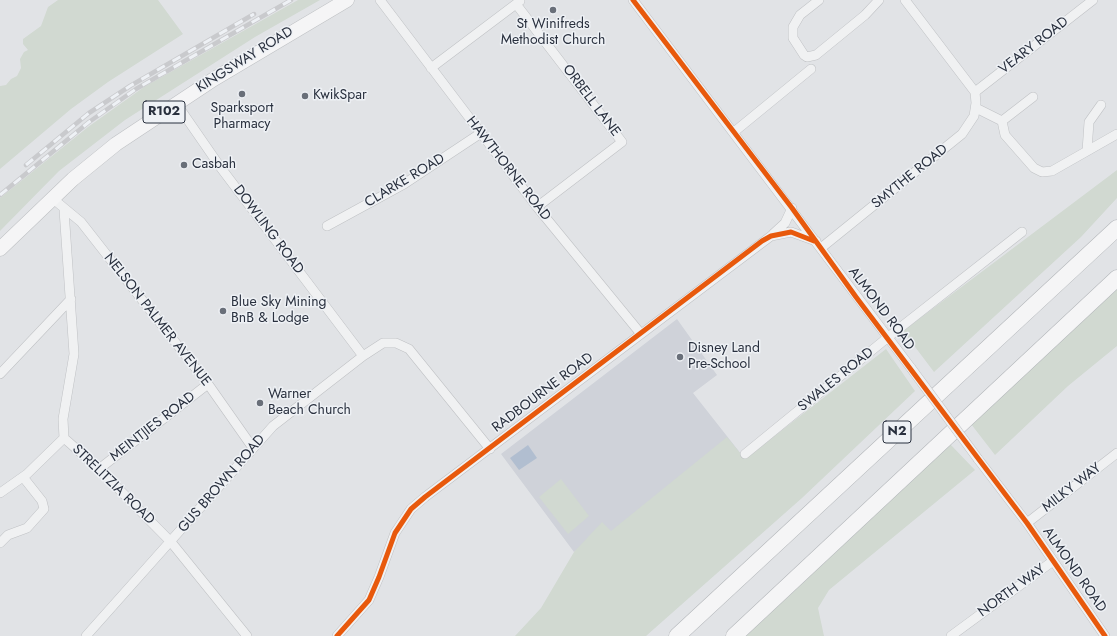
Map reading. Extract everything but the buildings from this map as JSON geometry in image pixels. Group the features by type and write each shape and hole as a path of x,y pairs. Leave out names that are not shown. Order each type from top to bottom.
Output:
{"highway":[{"name":"N2","path":"677,636 1117,228"},
{"name":"N2","path":"734,636 1117,278"}],"main road":[{"name":"KINGSWAY ROAD","path":"0,249 52,198 98,157 176,103 298,27 347,0"}],"street":[{"name":"HAWTHORNE ROAD","path":"380,0 537,207 641,334"},
{"name":"ALMOND ROAD","path":"633,0 792,208 887,338 911,368 1026,523 1105,636"},
{"path":"820,0 800,15 793,27 793,38 804,55 808,57 816,55 865,15 879,0"},
{"path":"905,0 975,92"},
{"name":"VEARY ROAD","path":"975,92 1093,0"},
{"path":"431,68 519,2"},
{"name":"ORBELL LANE","path":"519,2 622,142 537,207"},
{"path":"734,132 810,69"},
{"name":"SMYTHE ROAD","path":"818,244 962,134 969,125 976,108 975,92"},
{"path":"1002,121 1033,97"},
{"name":"DOWLING ROAD","path":"176,103 222,168 363,356"},
{"path":"1087,151 1089,122 1101,105"},
{"path":"976,108 1002,121"},
{"path":"1002,121 1005,135 1038,171 1042,172 1052,171 1117,134"},
{"name":"CLARKE ROAD","path":"327,226 404,184 481,133"},
{"name":"NELSON PALMER AVENUE","path":"52,198 64,210 81,222 208,384 253,448"},
{"path":"770,236 785,223 792,208"},
{"name":"STRELITZIA ROAD","path":"64,210 71,299 73,360 63,419 64,438 99,469 171,542 247,636"},
{"name":"RADBOURNE ROAD","path":"337,636 364,608 371,595 395,533 411,509 770,236 791,232 818,244"},
{"name":"SWALES ROAD","path":"745,454 887,338 1022,232"},
{"path":"0,374 71,299"},
{"name":"GUS BROWN ROAD","path":"86,636 273,426 363,356 383,344 396,343 404,345 416,355 490,449"},
{"name":"MEINTJIES ROAD","path":"99,469 208,384"},
{"path":"0,493 23,477 64,438"},
{"name":"MILKY WAY","path":"1026,523 1117,453"},
{"path":"0,543 8,535 27,528 44,509 42,501 23,477"},
{"name":"NORTH WAY","path":"951,636 1053,561"}],"shaded area":[{"path":"58,0 158,0 183,34 108,82 71,109 0,169 0,86 6,85 11,79 17,76 21,68 20,59 24,52 28,50 23,44 23,39 41,26 48,7"},
{"path":"298,0 320,0 255,37 125,120 59,171 0,231 0,198 88,127 144,87"},
{"path":"1117,170 1117,198 1081,237 934,372 903,331"},
{"path":"1117,289 1117,346 1068,386 995,455 971,424"},
{"path":"677,319 717,375 693,393 745,459 574,552 501,454"},
{"path":"886,349 915,391 802,498 646,636 515,636 541,608 574,552 602,522 611,531 727,437 745,459"},
{"path":"950,444 975,470 829,590 818,608 824,636 743,636 788,597"},
{"path":"561,479 589,516 568,534 539,497"}],"water":[{"path":"528,445 537,458 519,470 510,458"}],"railway":[{"path":"0,195 89,122 136,89 291,0"},
{"path":"26,165 89,113 130,86 254,14"}],"cycle path":[{"path":"633,0 792,208 856,297 1027,523 1105,636"},
{"path":"337,636 369,600 395,533 411,509 425,497 762,241 771,236 791,232 814,241"}],"place":[{"name":"St Winifreds Methodist Church","path":"553,10"},
{"name":"Sparksport Pharmacy","path":"242,94"},
{"name":"KwikSpar","path":"305,96"},
{"name":"Casbah","path":"184,165"},
{"name":"Blue Sky Mining BnB & Lodge","path":"223,311"},
{"name":"Disney Land Pre-School","path":"680,357"},
{"name":"Warner Beach Church","path":"260,403"}]}
